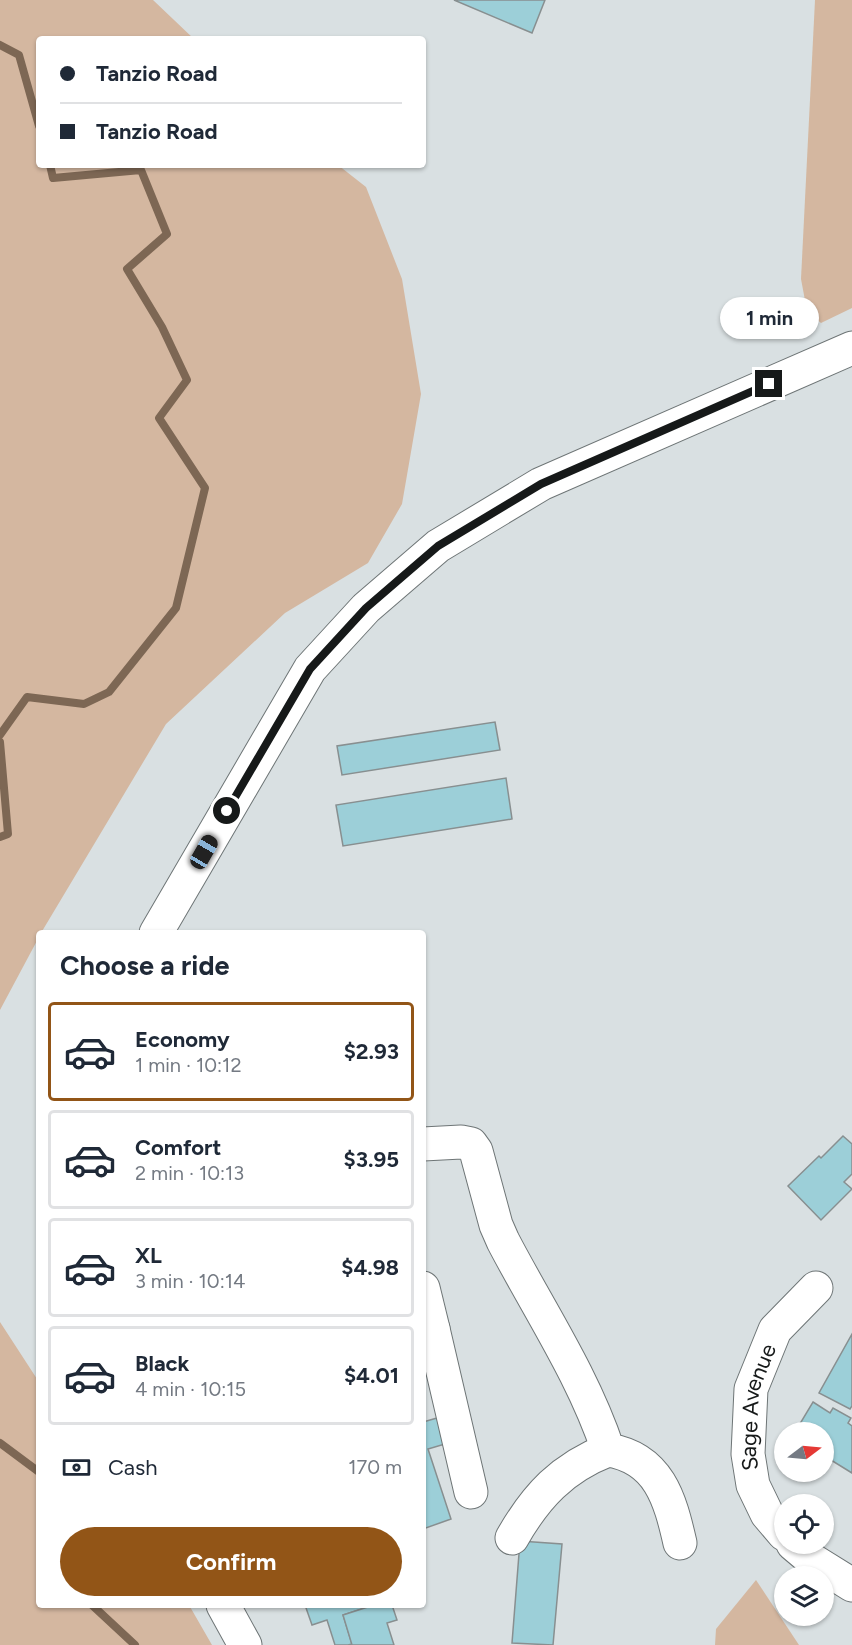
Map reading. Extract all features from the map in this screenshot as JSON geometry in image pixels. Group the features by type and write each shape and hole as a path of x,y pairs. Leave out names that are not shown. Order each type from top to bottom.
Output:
{"street":[{"path":"158,930 310,669 366,608 438,546 541,484 852,348"},
{"path":"426,1144 461,1142 471,1144 476,1151 496,1225 503,1241 577,1375 596,1413 608,1450"},
{"name":"Sage Avenue","path":"774,1522 767,1514 753,1485 748,1454 751,1389 775,1329 816,1288"},
{"path":"426,1313 428,1330 471,1492"},
{"path":"512,1538 533,1505 550,1485 570,1468 608,1450 622,1452 652,1472 665,1491 673,1512 680,1543"},
{"path":"805,1554 852,1586"},
{"path":"225,1608 245,1645"}],"shaded area":[{"path":"0,0 153,0 191,36 36,36 36,168 342,168 366,187 402,279 421,394 402,504 368,563 285,613 166,724 43,930 36,930 36,943 0,1010"},
{"path":"815,0 852,0 852,308 821,323 807,311 801,279"},
{"path":"0,1322 36,1377 36,1608 191,1608 212,1645 0,1645"},
{"path":"756,1580 774,1607 774,1626 786,1626 799,1645 715,1645 716,1629"}],"building":[{"path":"454,0 545,0 532,33"},
{"path":"495,722 500,750 342,775 337,746"},
{"path":"506,778 512,819 343,846 336,805"},
{"path":"843,1136 852,1144 852,1174 844,1182 852,1189 821,1220 788,1186"},
{"path":"852,1334 852,1406 850,1409 819,1393"},
{"path":"813,1402 830,1413 833,1408 851,1418 848,1423 852,1426 852,1473 834,1462 834,1422 801,1422"},
{"path":"437,1418 445,1444 428,1449 451,1519 426,1528 426,1421"},
{"path":"520,1541 562,1544 553,1645 512,1643"},
{"path":"306,1608 365,1608 343,1615 352,1644 335,1645 327,1620 312,1625"},
{"path":"365,1608 393,1608 397,1620 387,1623 394,1645 352,1645 343,1615"}],"waterway":[{"path":"0,45 19,55 36,115"},
{"path":"0,735 27,697 84,704 109,692 176,608 205,488 159,418 187,380 162,327 127,269 167,234 141,170 53,178 51,168"},
{"path":"0,742 8,834 0,837"},
{"path":"0,1443 36,1470"},
{"path":"95,1608 135,1645"}],"route":[{"path":"227,811 310,669 366,608 438,546 541,484 769,384"}]}
